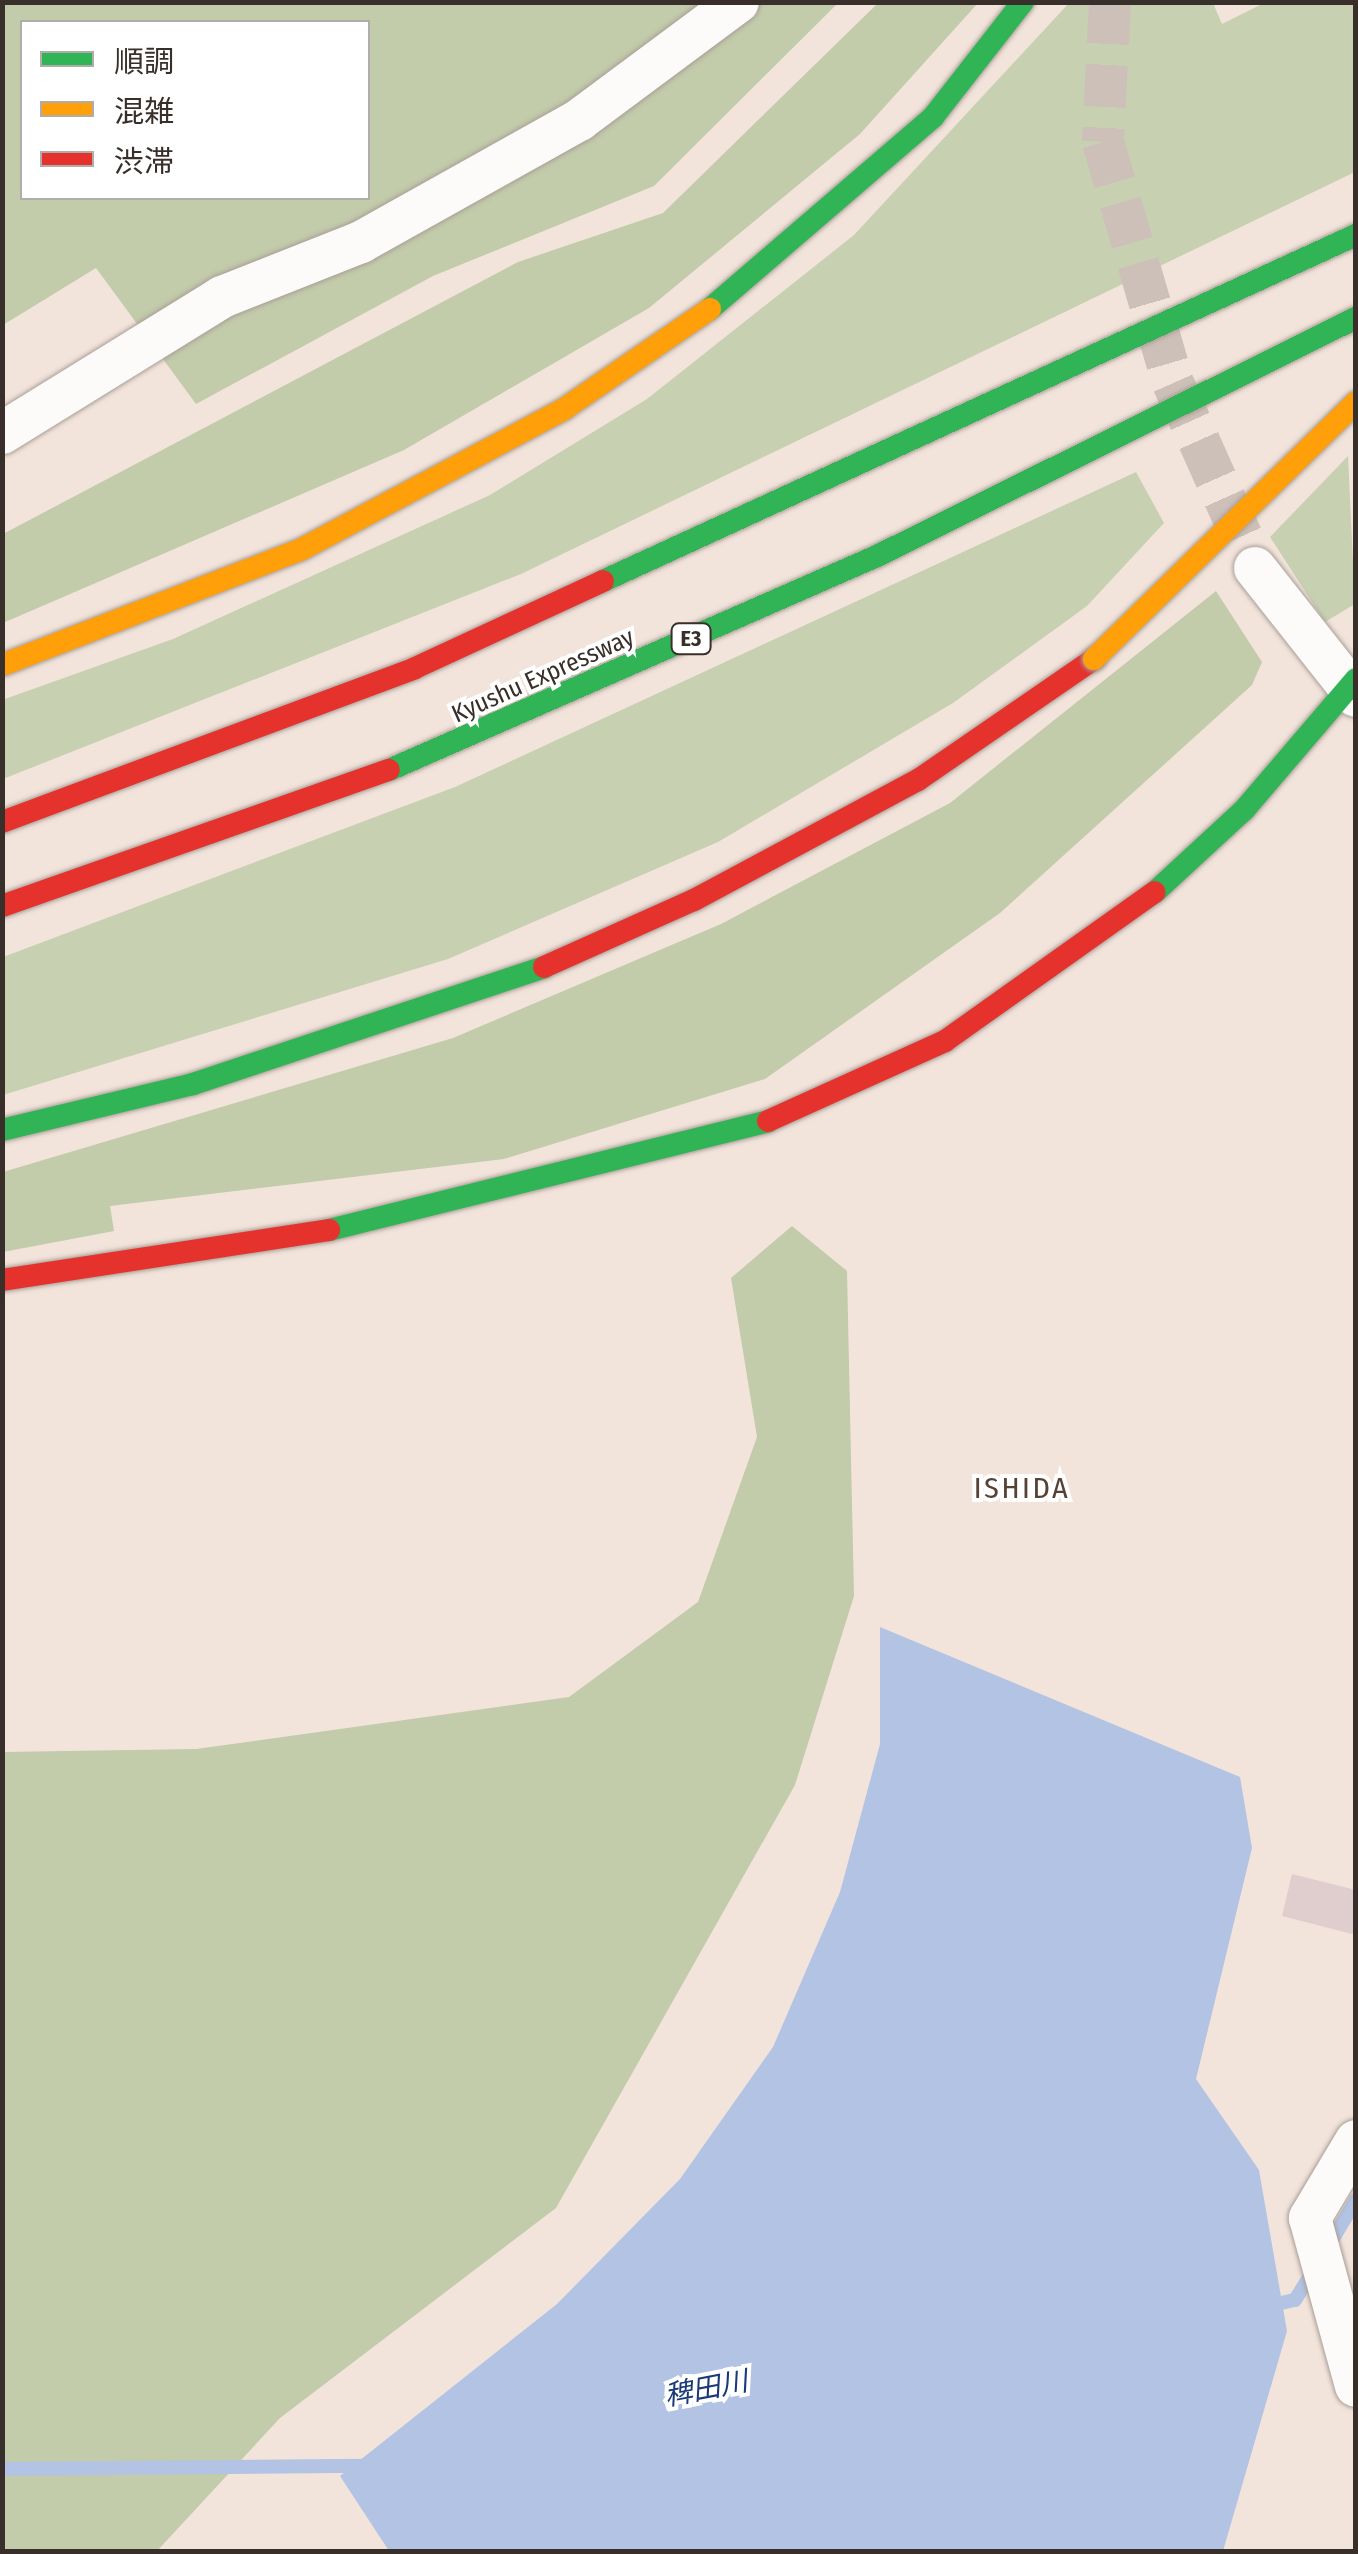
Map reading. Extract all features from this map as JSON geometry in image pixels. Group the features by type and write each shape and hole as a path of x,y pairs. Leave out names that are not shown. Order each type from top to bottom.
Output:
{"main road":[{"path":"2,665 302,549 564,410 758,276 932,117 1023,2"},
{"path":"2,822 415,668 1356,236"},
{"name":"Kyushu Expressway","path":"2,906 439,752 877,556 1356,318"},
{"path":"2,1130 193,1084 507,983 694,900 918,780 1094,660 1356,402"},
{"path":"2,1280 349,1227 751,1128 945,1041 1110,932 1244,810 1352,687"}],"street":[{"path":"2,433 222,297 361,242 580,120 738,2"},
{"path":"1255,568 1352,687"},
{"path":"1356,2141 1310,2218 1356,2386"}],"green space":[{"path":"3,3 838,3 654,186 433,276 196,404 96,268 3,325"},
{"path":"878,3 978,3 860,134 649,308 404,450 3,623 3,534 518,262 663,213"},
{"path":"1069,3 1213,3 1222,24 1264,3 1355,3 1355,172 521,574 3,779 2,700 173,639 490,495 647,399 854,235"},
{"path":"1348,456 1355,604 1325,622 1270,537"},
{"path":"1136,472 1164,523 1087,606 953,703 718,842 448,959 3,1095 3,957 455,787"},
{"path":"1216,591 1262,662 1252,685 1000,913 765,1079 504,1159 110,1206 114,1231 3,1252 3,1172 453,1038 721,924 950,803"},
{"path":"792,1226 847,1271 854,1596 795,1785 556,2208 280,2418 157,2551 3,2551 3,1752 196,1749 569,1697 698,1602 757,1437 731,1278"}],"water":[{"path":"880,1627 1240,1777 1252,1848 1196,2079 1259,2170 1287,2331 1223,2551 389,2551 340,2476 557,2304 680,2179 773,2047 840,1892 880,1744"}],"building":[{"path":"1292,1874 1356,1890 1356,1935 1282,1916"}],"waterway":[{"name":"稗田川","path":"1328,2247 1356,2200"},
{"name":"稗田川","path":"1264,2307 1295,2300 1314,2269"},
{"name":"稗田川","path":"2,2469 368,2466"}],"tunnel":[{"path":"1110,2 1103,142 1173,383 1245,544"}],"traffic: fast":[{"path":"710,309 933,117 1023,2"},
{"path":"603,581 1356,235"},
{"path":"389,770 877,556 1356,318"},
{"path":"1155,892 1244,810 1356,679"},
{"path":"2,1130 193,1084 544,967"},
{"path":"329,1230 768,1121"}],"traffic: slow":[{"path":"2,665 302,549 564,409 710,309"},
{"path":"1094,659 1356,402"}],"traffic: jam":[{"path":"2,822 415,668 603,581"},
{"path":"544,967 694,900 918,780 1094,659"},
{"path":"2,906 389,770"},
{"path":"768,1121 945,1041 1155,892"},
{"path":"2,1280 329,1230"}],"district":[{"name":"ISHIDA","path":"1022,1488"}]}
